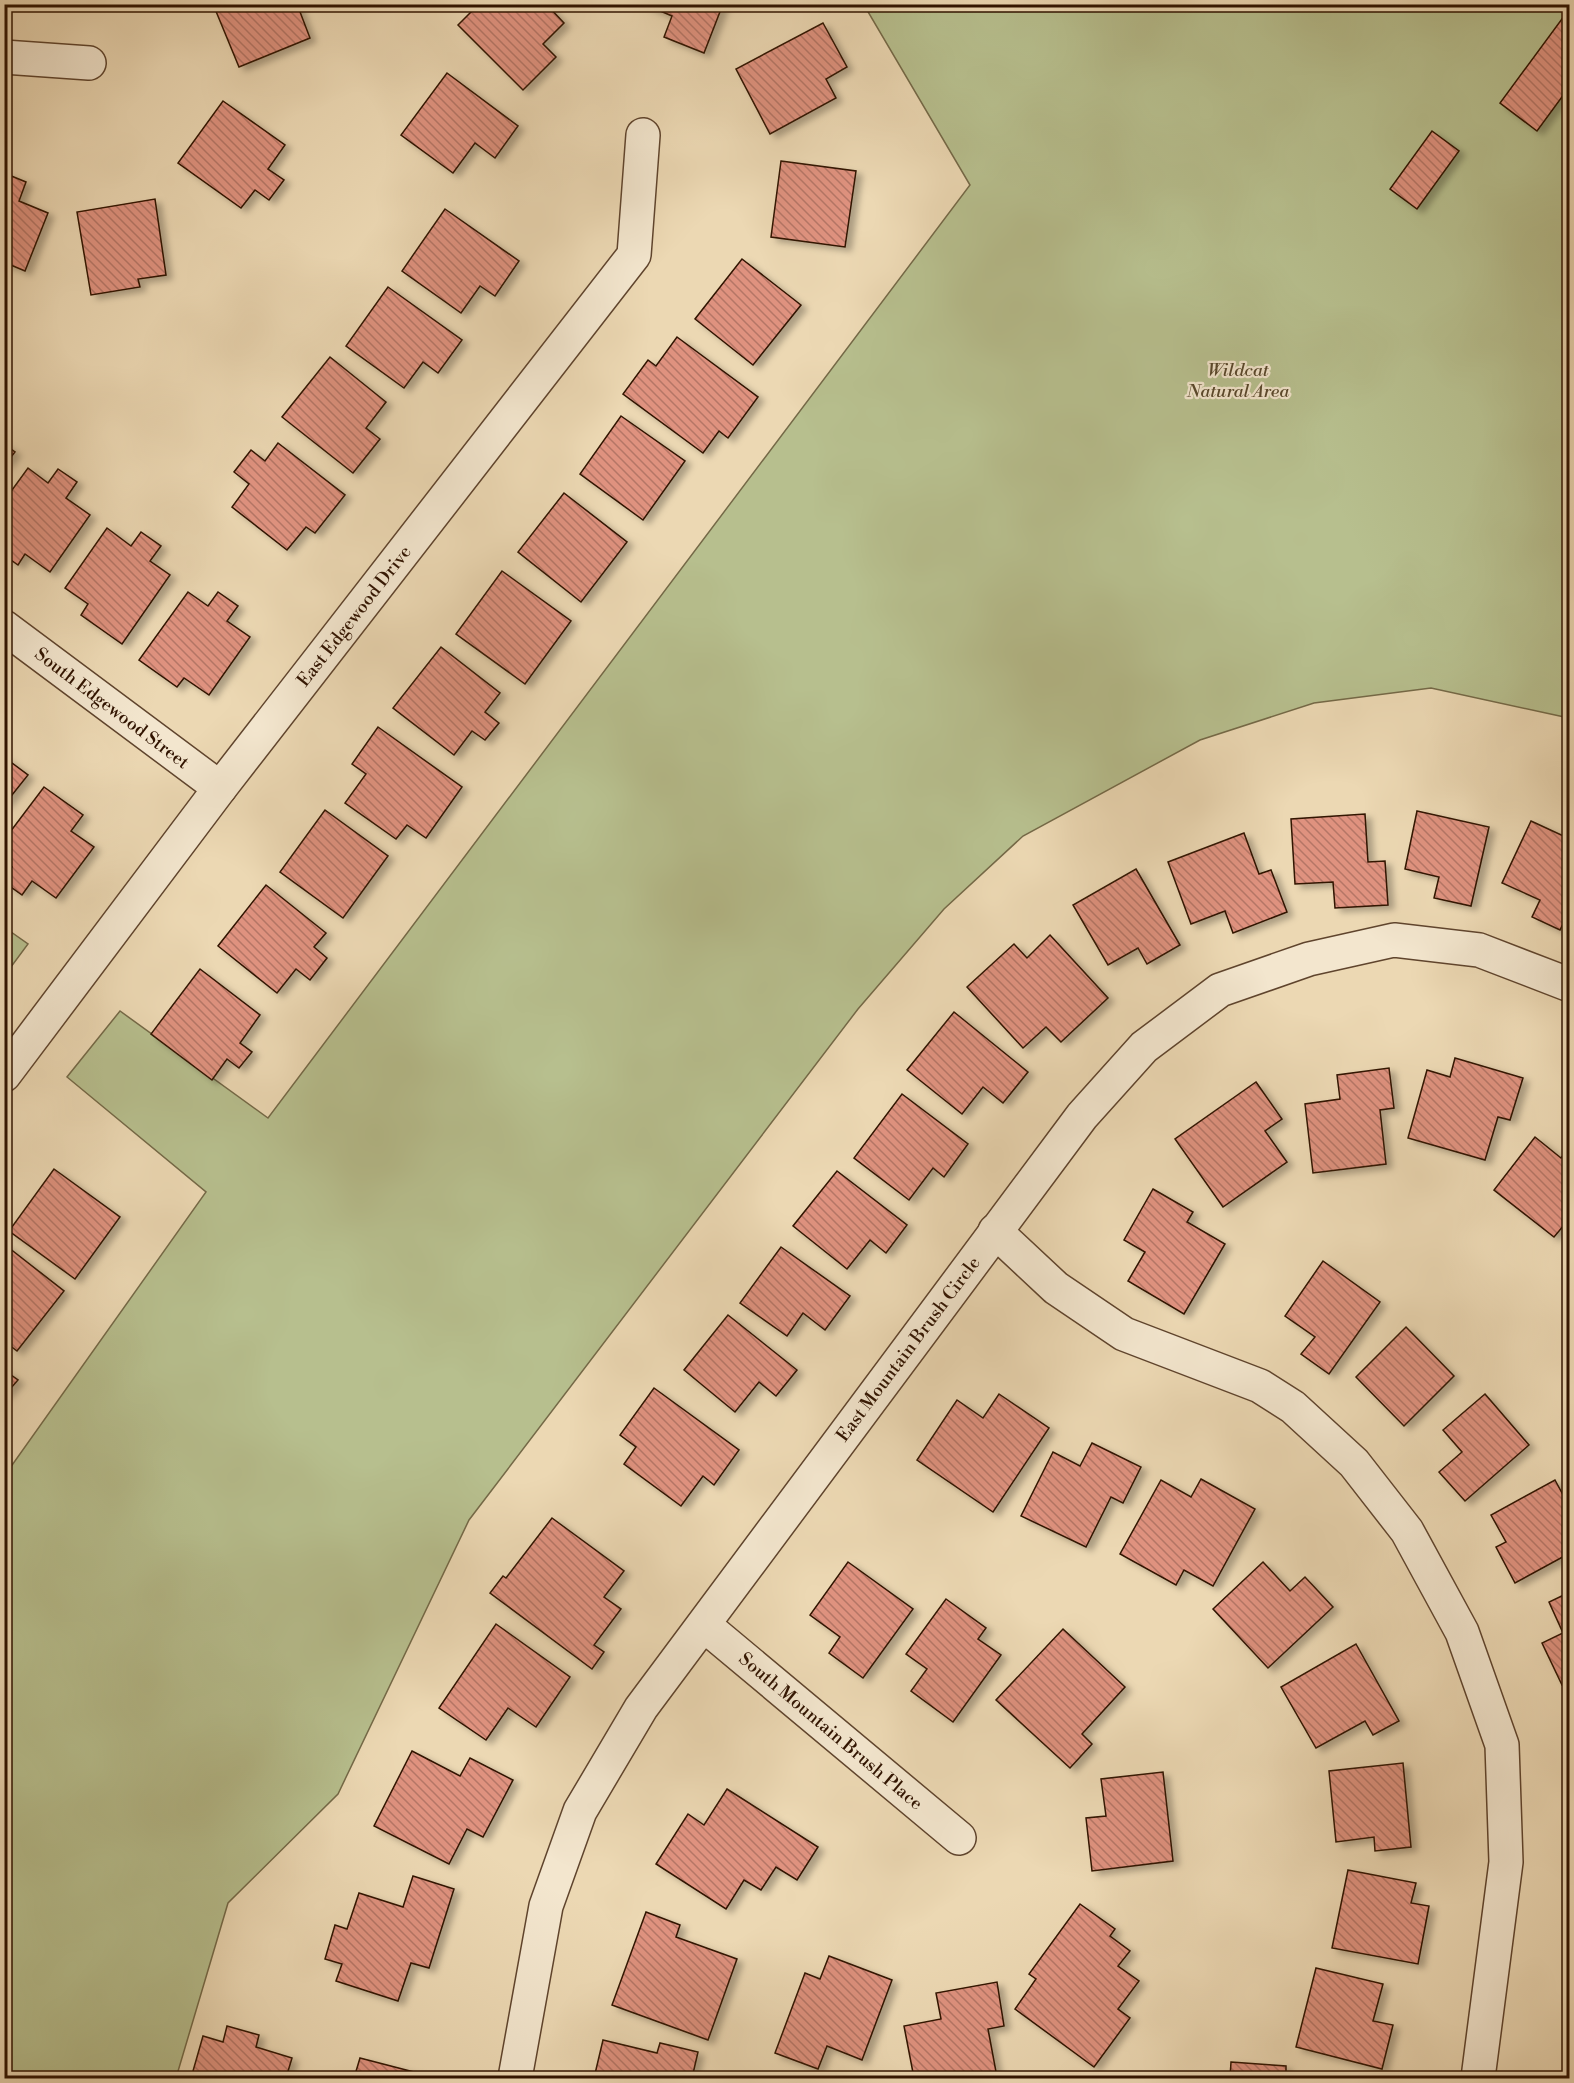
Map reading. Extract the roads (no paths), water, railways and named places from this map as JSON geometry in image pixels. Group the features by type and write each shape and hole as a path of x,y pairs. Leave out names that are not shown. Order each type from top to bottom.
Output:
{"street":[{"path":"4,57 89,63"},
{"name":"East Edgewood Drive","path":"4,1075 220,788 634,255 643,135"},
{"name":"South Edgewood Street","path":"4,627 220,788"},
{"name":"East Mountain Brush Circle","path":"515,2079 546,1906 580,1811 640,1708 1082,1116 1144,1047 1220,990 1309,959 1394,940 1479,950 1569,985"},
{"path":"995,1231 1056,1288 1124,1334 1260,1386 1293,1407 1354,1463 1407,1531 1462,1632 1502,1745 1506,1862 1478,2079"},
{"name":"South Mountain Brush Place","path":"704,1624 959,1838"}],"park label":[{"name":"Wildcat Natural Area","path":"1238,380"}]}
